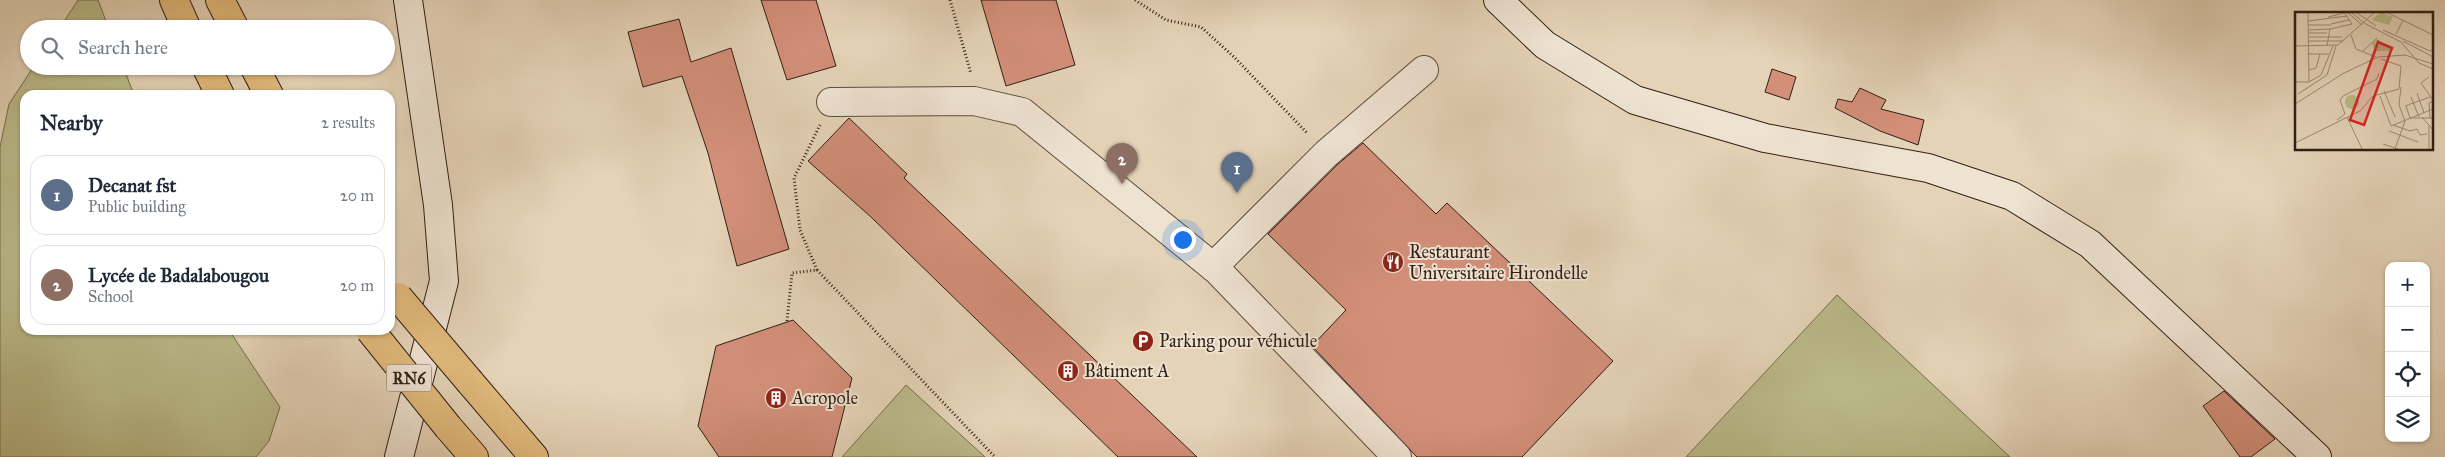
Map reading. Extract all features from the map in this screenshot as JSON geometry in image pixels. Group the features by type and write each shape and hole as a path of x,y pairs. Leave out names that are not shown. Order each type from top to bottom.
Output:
{"highway":[{"path":"174,0 184,20"},
{"path":"220,0 230,20"},
{"path":"210,75 218,90"},
{"path":"259,75 266,90"},
{"name":"RN6","path":"395,292 534,457"},
{"name":"RN6","path":"374,335 474,457"}],"street":[{"path":"399,457 444,281 438,205 408,0"},
{"path":"1498,0 1545,45 1634,100 1765,138 1928,168 2012,196 2090,244 2317,457"},
{"path":"1213,267 1326,154 1424,70"},
{"path":"831,102 977,101 1022,112 1213,267 1397,457"}],"path":[{"path":"950,0 968,59 977,101"},
{"path":"1135,0 1166,20 1201,27 1235,58 1326,154"},
{"path":"831,102 794,178 800,230 817,270 995,457"},
{"path":"787,322 792,273 817,270"}],"shaded area":[{"path":"78,0 98,0 106,20 65,20"},
{"path":"28,75 126,75 132,90 20,90 20,335 232,335 280,407 269,441 256,457 0,457 0,147 9,104"},
{"path":"1837,295 2010,457 1686,457"},
{"path":"906,385 985,457 842,457"}],"building":[{"path":"761,0 816,0 836,66 787,80"},
{"path":"981,0 1056,0 1075,65 1006,86"},
{"path":"679,19 691,62 731,48 789,249 737,266 708,153 682,76 643,87 628,32"},
{"path":"1772,69 1796,77 1789,100 1765,92"},
{"path":"1860,88 1886,100 1881,109 1924,120 1918,145 1880,131 1835,108 1838,99 1852,102"},
{"name":"Bâtiment A","path":"849,118 907,174 904,178 1197,457 1118,457 871,217 808,161"},
{"path":"1363,143 1436,214 1447,203 1613,361 1522,457 1417,457 1312,346 1346,310 1268,234 1337,165"},
{"name":"Acropole","path":"793,320 852,378 832,457 719,457 698,426 716,346"},
{"path":"2224,391 2275,439 2251,457 2240,457 2203,406"}],"place":[{"name":"Lycée de Badalabougou","path":"1122,184"},
{"name":"Decanat fst","path":"1237,193"},
{"name":"Restaurant Universitaire Hirondelle","path":"1393,262"},
{"name":"Parking pour véhicule","path":"1143,341"},
{"name":"Bâtiment A","path":"1068,371"},
{"name":"Acropole","path":"776,398"}]}
